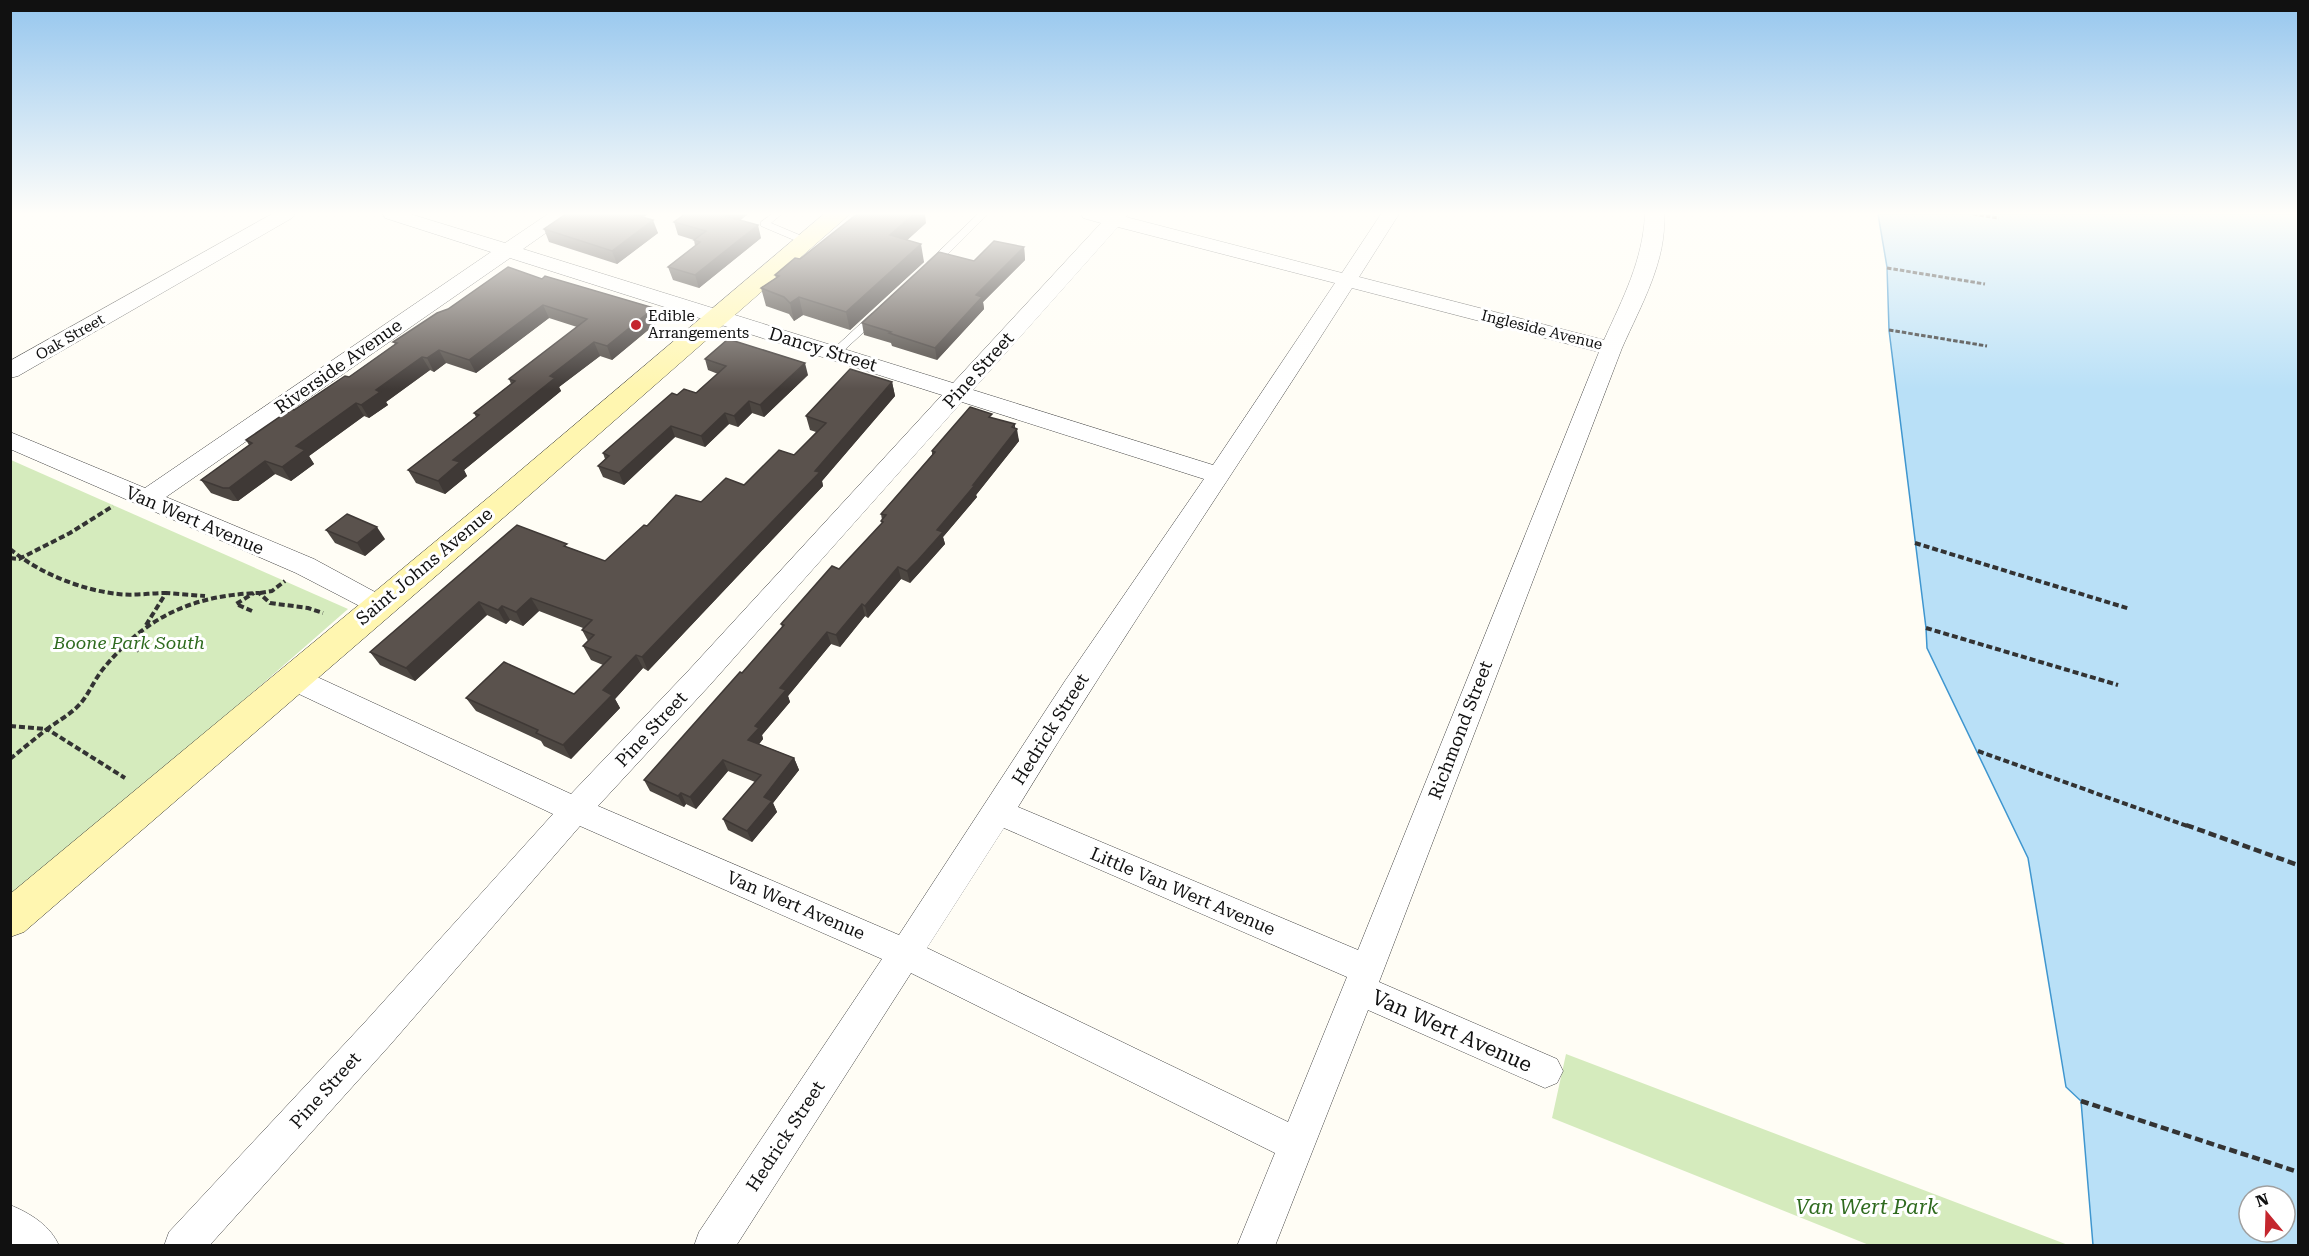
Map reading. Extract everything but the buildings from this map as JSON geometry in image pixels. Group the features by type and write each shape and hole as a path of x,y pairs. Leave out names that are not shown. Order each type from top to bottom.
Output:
{"main road":[{"name":"Saint Johns Avenue","path":"10,919 377,604 506,499 766,273"}],"street":[{"name":"Oak Street","path":"10,371 181,273"},
{"name":"Riverside Avenue","path":"146,499 474,273"},
{"name":"Dancy Street","path":"582,273 1219,475"},
{"name":"Pine Street","path":"183,1245 378,1033 575,810 699,678 1066,273"},
{"name":"Ingleside Avenue","path":"1318,273 1611,348"},
{"name":"Hedrick Street","path":"713,1245 998,812 1075,689 1353,273"},
{"name":"Richmond Street","path":"1256,1245 1363,980 1611,348 1644,273"},
{"name":"Van Wert Avenue","path":"10,440 304,566 377,604"},
{"name":"Van Wert Avenue","path":"292,678 575,810 874,939 1295,1144"},
{"name":"Little Van Wert Avenue","path":"998,812 1363,980"},
{"name":"Van Wert Avenue","path":"1363,980 1545,1071"},
{"path":"10,1224 40,1245"}],"lane":[{"path":"919,276 922,273"},
{"path":"835,353 885,307"}],"path":[{"path":"1919,273 1985,284"},
{"path":"1889,330 1987,346"},
{"path":"10,558 19,559 70,534 121,500"},
{"path":"1915,543 2130,609"},
{"path":"10,549 19,559 31,566 64,579 117,594 166,593 211,596 259,593 270,603 323,613"},
{"path":"145,626 166,593"},
{"path":"252,611 236,604 255,593"},
{"path":"10,759 79,705 102,669 145,626 170,612 211,596"},
{"path":"1926,628 2118,685"},
{"path":"126,643 141,652"},
{"path":"10,726 47,729 125,778"},
{"path":"1978,752 2298,865"},
{"path":"2081,1101 2298,1172"}],"green space":[{"name":"Boone Park South","path":"11,460 348,609 11,904"},
{"name":"Van Wert Park","path":"1566,1054 2068,1245 1869,1245 1552,1118"}],"water":[{"path":"1887,273 2298,273 2298,1245 2093,1245 2081,1101 2066,1087 2028,858 1927,648 1889,330"}],"place":[{"name":"Edible Arrangements","path":"636,325"}]}
